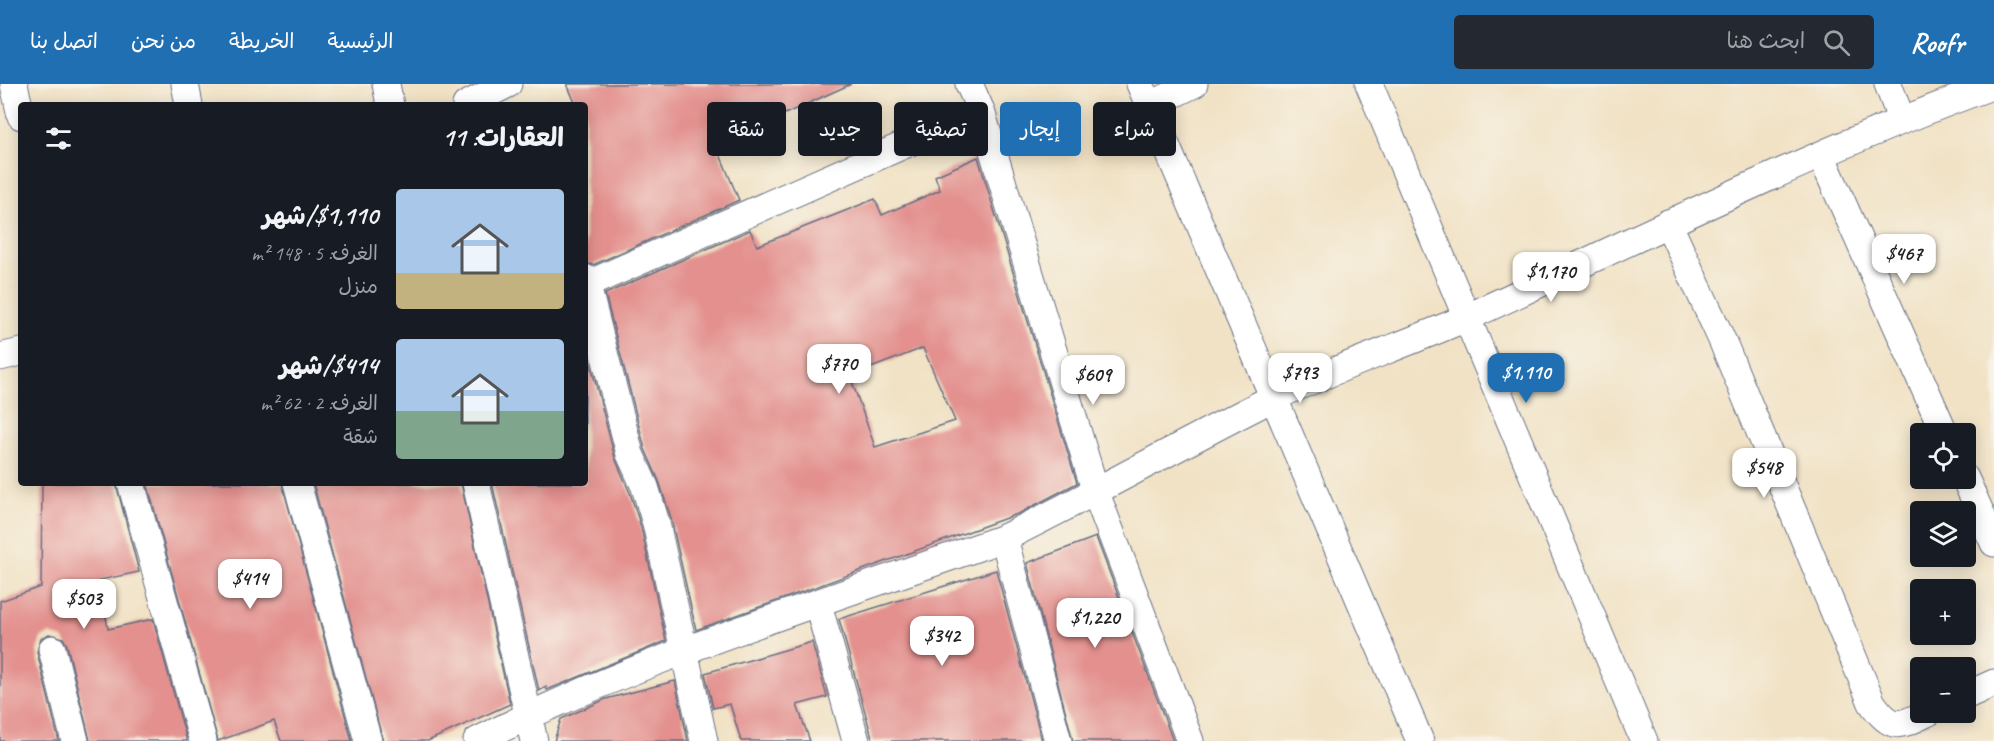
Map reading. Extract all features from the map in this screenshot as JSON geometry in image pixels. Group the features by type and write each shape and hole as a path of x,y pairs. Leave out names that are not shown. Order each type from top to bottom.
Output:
{"street":[{"path":"14,84 18,102"},
{"path":"185,84 188,102"},
{"path":"386,84 389,102"},
{"path":"472,102 510,84 517,102"},
{"path":"969,84 977,102"},
{"path":"1194,84 1145,95 1272,398 1420,741"},
{"path":"1369,84 1644,741"},
{"path":"1888,84 1901,119"},
{"path":"477,741 530,728 684,652 1004,538 1096,494 1272,398 1465,318 1668,223 1901,119 1994,85"},
{"path":"988,134 1096,494 1190,741"},
{"path":"588,281 894,149"},
{"path":"1821,155 1940,423"},
{"path":"1668,223 1722,340 1872,703 1891,724 1901,725 1910,721"},
{"path":"588,285 630,454 645,487 656,523 704,741"},
{"path":"0,357 18,353"},
{"path":"132,486 203,741"},
{"path":"298,486 368,741"},
{"path":"477,486 530,728"},
{"path":"1970,489 1994,543"},
{"path":"1004,538 1058,741"},
{"path":"818,604 856,741"},
{"path":"52,649 75,741"},
{"path":"1976,691 1994,683"}],"building":[{"path":"567,84 851,84 811,102 798,102 798,108 786,113 786,102 707,102 707,156 721,156 739,200 593,265 588,264 588,102 575,102"},
{"path":"978,157 1077,483 1020,513 696,630 671,518 659,481 645,449 605,294 750,230 757,246 875,199 882,215 940,190 935,176","holes":["923,348 955,421 875,447 850,376"]},
{"path":"588,354 615,458 641,527 666,641 547,690 546,687 539,691 493,486 588,486"},
{"path":"42,486 117,486 139,572 100,580 108,629 153,619 187,741 90,741 67,645 63,638 49,634 41,638 37,652 59,741 0,741 0,601 41,587"},
{"path":"148,486 283,486 352,741 281,741 274,721 218,741"},
{"path":"314,486 462,486 510,704 428,741 383,741"},
{"path":"1096,537 1173,741 1073,741 1027,563"},
{"path":"996,570 1042,741 873,741 839,619"},
{"path":"812,642 827,697 797,705 810,741 741,741 730,704 713,708 705,673"},
{"path":"675,681 688,741 554,741 561,719 606,699"}]}
